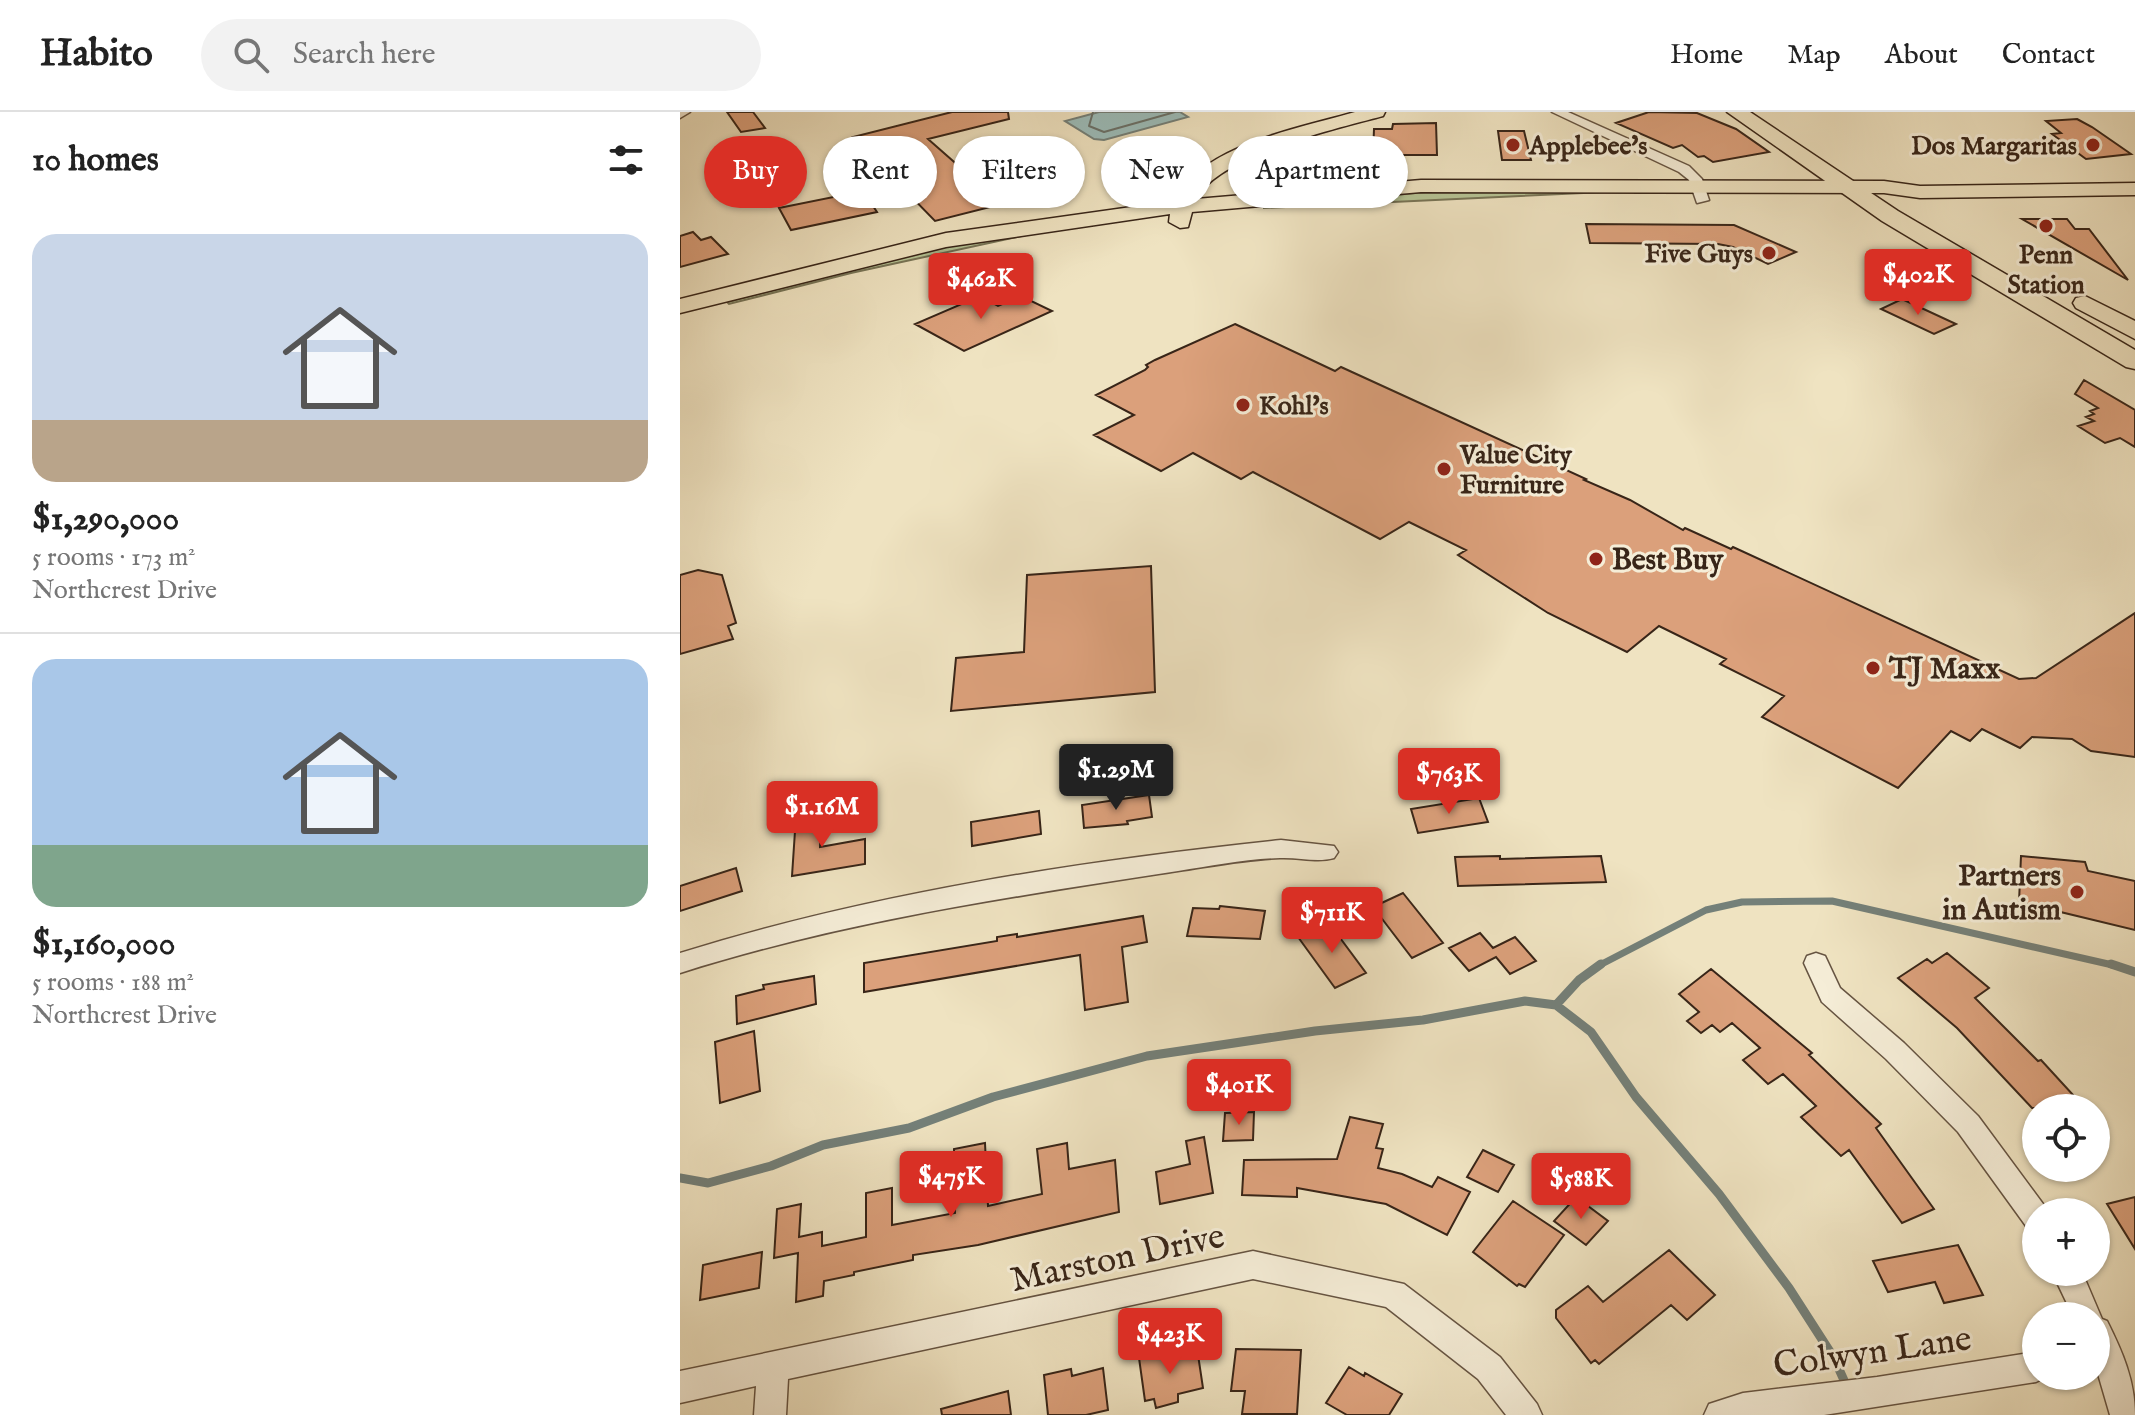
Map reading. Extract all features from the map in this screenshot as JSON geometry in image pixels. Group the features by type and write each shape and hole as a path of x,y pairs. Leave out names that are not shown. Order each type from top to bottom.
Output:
{"highway":[{"path":"1737,112 2036,275"},
{"path":"1769,112 1883,193 2135,361"},
{"path":"2062,290 2135,331"}],"main road":[{"path":"680,306 871,256 1000,231 1117,203 1217,156 1340,112"},
{"path":"680,326 773,298 918,264 1171,216 1197,182 1230,161 1376,112"},
{"path":"1171,216 1179,183 1217,156"},
{"path":"1000,231 1171,216 1438,201 1700,194 2135,189"}],"street":[{"path":"1558,112 1684,169 1695,179 1700,194"},
{"path":"680,963 778,931 856,913 1233,854 1281,849 1326,852"},
{"path":"1816,963 1831,995 1895,1051 1968,1124 2022,1198"},
{"name":"Marston Drive","path":"680,1387 1253,1265 1393,1294 1489,1368 1526,1415"},
{"path":"770,1415 773,1369"},
{"name":"Colwyn Lane","path":"1720,1415 1743,1409 1877,1393 2022,1369"},
{"path":"2110,1374 2126,1415"}],"green space":[{"path":"1435,191 1605,192 1408,201 1408,194"},
{"path":"1035,233 851,273 729,304 727,302 943,247"}],"water":[{"path":"1099,112 1180,112 1188,117 1119,136 1101,136 1101,140 1094,139 1065,121"}],"building":[{"path":"727,112 753,112 765,128 741,132"},
{"path":"952,112 1008,112 1009,119 937,137 857,136"},
{"path":"1649,112 1697,113 1736,129 1769,152 1713,162 1704,156 1698,157 1682,145 1673,148 1616,123"},
{"name":"Dos Margaritas","path":"2077,119 2131,154 2086,159 2052,134 2061,133 2046,121"},
{"path":"1436,123 1437,155 1408,155 1408,136 1374,136 1374,129 1392,129 1393,124"},
{"name":"Applebee's","path":"1498,131 1524,131 1531,160 1502,160"},
{"path":"937,147 953,161 953,208 986,208 935,221 922,208 937,208"},
{"path":"823,199 823,208 874,208 877,212 791,230 779,208 807,208 807,202"},
{"path":"2022,219 2067,219 2075,229 2089,229 2128,280"},
{"path":"1586,224 1734,225 1796,252 1768,264 1733,247 1718,244 1590,243"},
{"path":"693,232 701,240 711,237 728,254 680,267 680,236"},
{"path":"980,296 998,306 1021,296 1052,311 964,351 915,324"},
{"path":"1902,299 1956,324 1934,334 1881,309"},
{"path":"1235,324 1335,371 1341,367 1586,479 1683,530 1685,528 1731,549 1733,547 2019,679 2036,678 2135,613 2135,757 2091,751 2072,739 2032,737 2020,748 1982,729 1970,741 1951,731 1898,788 1762,717 1784,696 1720,664 1726,659 1659,626 1627,652 1548,613 1458,555 1466,550 1409,522 1380,539 1253,472 1241,479 1193,453 1161,471 1094,435 1134,415 1096,395 1145,370 1146,365 1155,360"},
{"path":"2084,380 2135,410 2135,447 2120,438 2105,443 2078,426 2094,421 2086,417 2098,408 2075,394"},
{"path":"1151,566 1155,692 951,711 956,658 1024,652 1027,575"},
{"path":"698,570 722,575 736,623 728,626 733,639 680,654 680,575"},
{"path":"1149,795 1152,817 1127,821 1128,824 1084,828 1082,805"},
{"path":"1479,798 1488,822 1418,833 1411,809"},
{"path":"821,811 820,847 865,839 865,864 792,876 796,816"},
{"path":"1039,811 1041,834 972,846 971,822"},
{"path":"1500,856 1500,859 1601,856 1606,882 1458,886 1455,857"},
{"name":"Partners in Autism","path":"2021,856 2085,862 2088,871 2135,881 2135,930 2019,902"},
{"path":"736,868 742,891 680,911 680,886"},
{"path":"1403,893 1443,943 1412,958 1373,907"},
{"path":"1220,906 1265,911 1260,939 1187,936 1193,908 1219,909"},
{"path":"1143,916 1147,942 1122,947 1128,1002 1085,1010 1080,955 864,992 864,963 997,941 997,937 1017,934 1017,937"},
{"path":"1329,923 1366,973 1335,988 1298,937"},
{"path":"1480,933 1493,948 1515,937 1536,961 1510,974 1496,957 1469,971 1449,948"},
{"path":"1947,953 1989,988 1975,998 2072,1094 2022,1094 2022,1097 1957,1028 1898,978 1927,959 1932,963"},
{"path":"1711,969 1812,1053 1809,1055 1881,1124 1876,1128 1934,1209 1902,1223 1849,1150 1841,1156 1801,1117 1816,1106 1783,1074 1768,1084 1743,1060 1760,1048 1732,1023 1720,1032 1712,1025 1701,1033 1687,1021 1699,1012 1679,994"},
{"path":"814,976 816,1004 737,1024 736,996 764,989 763,985"},
{"path":"754,1031 760,1091 720,1103 715,1042"},
{"path":"1254,1112 1253,1140 1223,1141 1225,1113"},
{"path":"1350,1117 1383,1124 1376,1148 1383,1149 1378,1168 1432,1187 1438,1177 1470,1192 1447,1235 1386,1204 1297,1188 1297,1197 1242,1195 1244,1160 1337,1159"},
{"path":"1204,1137 1213,1193 1160,1204 1156,1172 1190,1164 1186,1141"},
{"path":"985,1143 988,1206 1042,1194 1037,1149 1067,1143 1069,1169 1115,1160 1119,1212 978,1245 913,1255 913,1260 824,1281 823,1296 796,1302 798,1253 774,1258 777,1209 801,1204 799,1237 822,1232 822,1246 866,1237 866,1193 892,1188 892,1225 955,1213 954,1149"},
{"path":"1483,1150 1514,1165 1498,1192 1467,1177"},
{"path":"1576,1197 1608,1221 1586,1245 1554,1221"},
{"path":"2135,1197 2135,1249 2110,1209 2110,1203"},
{"path":"1513,1201 1564,1235 1525,1287 1517,1286 1473,1252"},
{"path":"1958,1245 1983,1295 1944,1303 1935,1282 1888,1292 1873,1261"},
{"path":"1669,1250 1715,1295 1687,1320 1671,1305 1599,1364 1595,1360 1591,1363 1556,1318 1556,1310 1588,1286 1603,1302"},
{"path":"762,1252 759,1288 700,1300 703,1265"},
{"path":"1197,1348 1203,1388 1178,1394 1178,1402 1156,1408 1154,1399 1145,1401 1139,1358"},
{"path":"1236,1349 1301,1350 1297,1414 1242,1414 1245,1391 1231,1391"},
{"path":"1349,1367 1402,1394 1389,1415 1347,1415 1326,1403"},
{"path":"1103,1368 1108,1410 1086,1415 1048,1415 1044,1375 1071,1369 1072,1376"},
{"path":"1008,1391 1011,1415 942,1415 941,1409"}],"waterway":[{"path":"1599,966 1706,910 1742,902 1832,901 2117,966"},
{"path":"2111,964 2117,966"},
{"path":"1556,1005 1579,980 1599,966"},
{"path":"2117,966 2135,972"},
{"path":"680,1178 708,1183 771,1166 823,1145 909,1128 993,1097 1147,1056 1315,1031 1423,1020 1525,1001 1556,1005"},
{"path":"1556,1005 1591,1032 1636,1097 1719,1194 1789,1288 1834,1358 1847,1387"}],"place":[{"name":"Applebee's","path":"1513,145"},
{"name":"Dos Margaritas","path":"2093,145"},
{"name":"Penn Station","path":"2046,226"},
{"name":"Five Guys","path":"1769,253"},
{"name":"Kohl's","path":"1243,405"},
{"name":"Value City Furniture","path":"1444,469"},
{"name":"Best Buy","path":"1596,559"},
{"name":"TJ Maxx","path":"1873,668"},
{"name":"Partners in Autism","path":"2077,892"}]}
